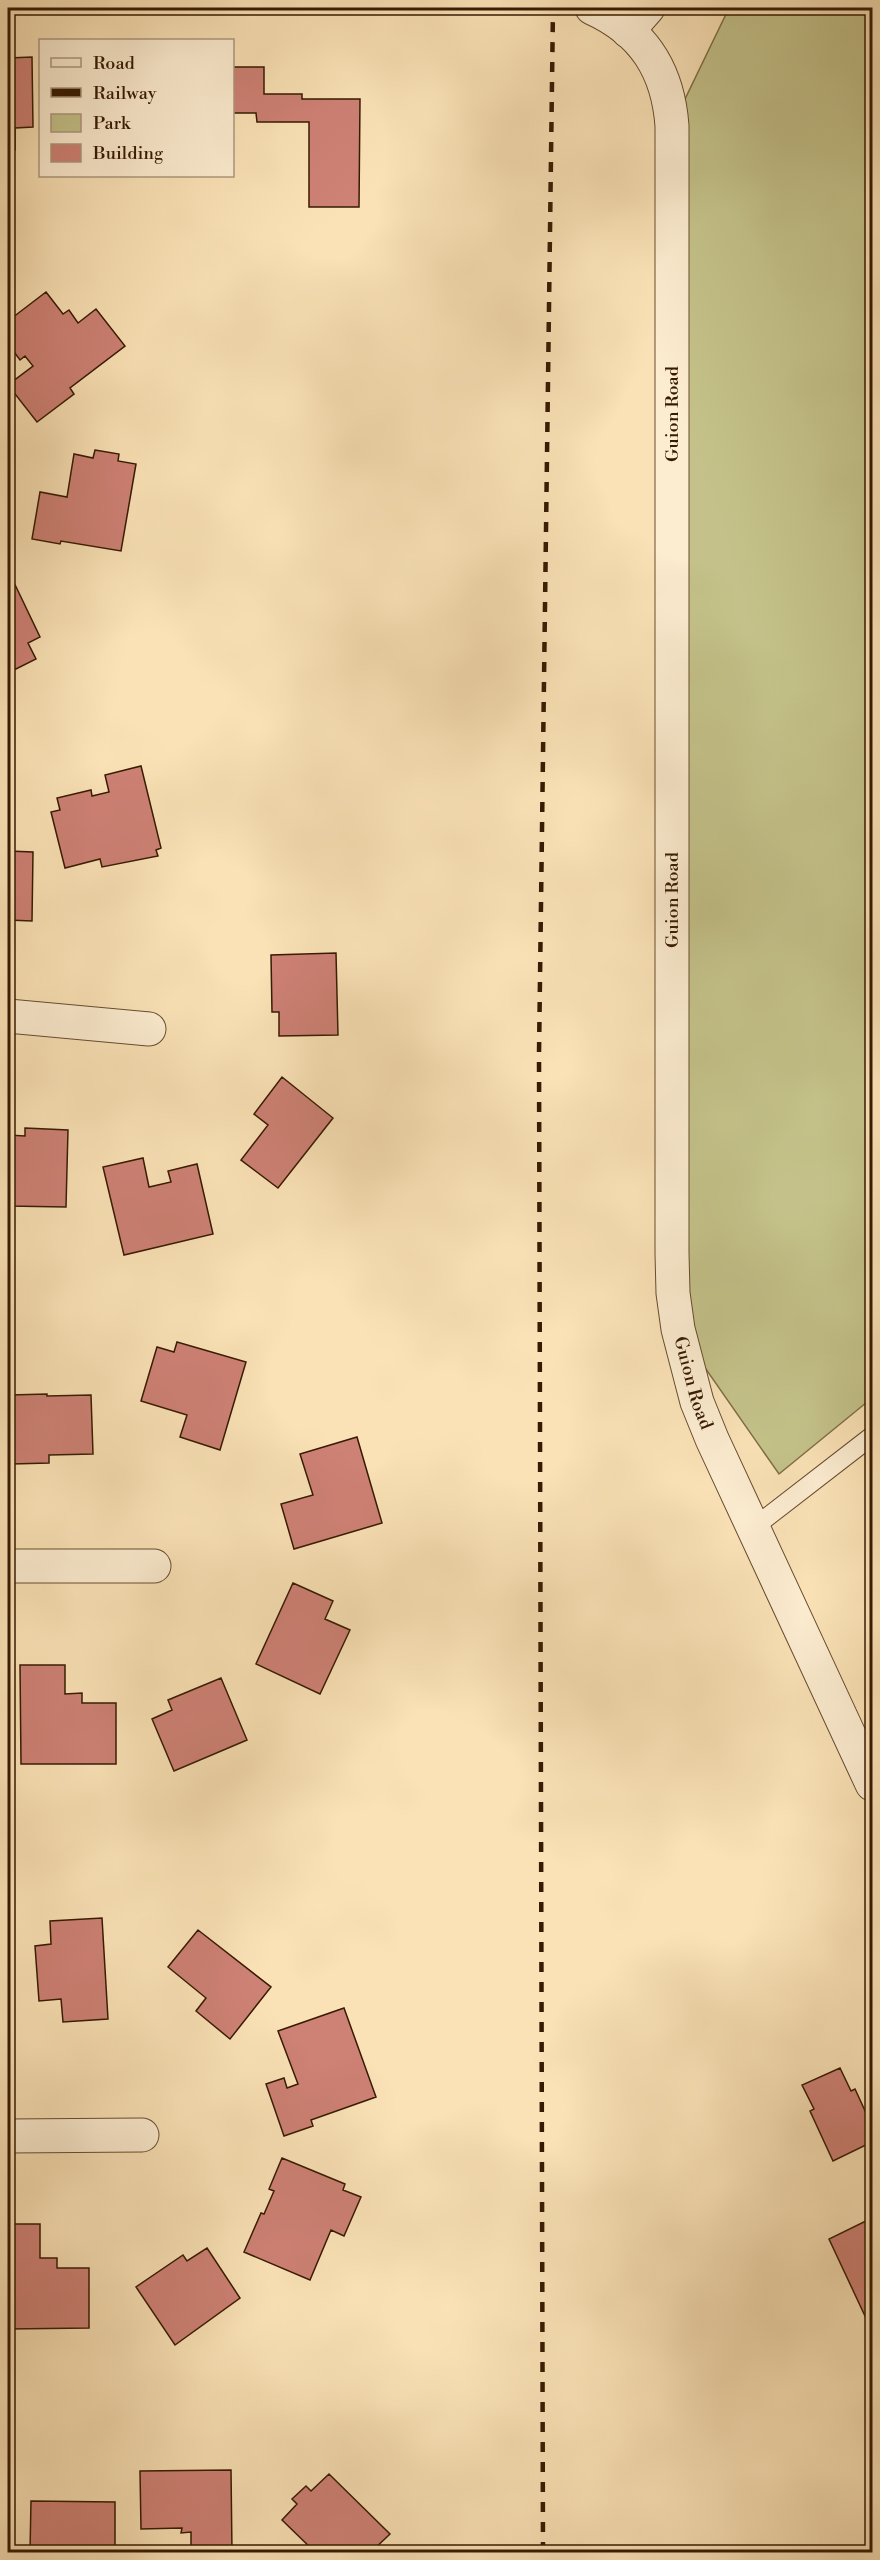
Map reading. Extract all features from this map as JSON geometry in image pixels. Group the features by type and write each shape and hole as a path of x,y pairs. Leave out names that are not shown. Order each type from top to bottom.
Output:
{"street":[{"name":"Guion Road","path":"592,8 609,16 638,19 649,53 660,71 667,93 672,126 673,1293 684,1356 712,1439 873,1784"},
{"path":"8,1016 149,1029"},
{"path":"8,1566 154,1566"},
{"path":"8,2136 142,2135"}],"lane":[{"path":"753,1528 873,1436"}],"green space":[{"path":"729,8 872,8 872,1398 779,1474 678,1329 672,126"}],"building":[{"path":"32,57 33,127 15,128 15,150 8,150 8,58"},
{"path":"234,67 264,67 264,94 302,94 302,99 360,99 359,207 309,207 309,122 257,122 256,113 234,113"},
{"path":"46,292 63,314 69,310 78,323 96,309 125,346 70,388 74,394 37,422 8,385 33,366 25,356 20,360 8,344 8,321"},
{"path":"95,450 119,454 118,461 136,464 121,551 61,541 60,544 32,539 40,492 67,497 74,454 93,458"},
{"path":"8,570 40,637 28,643 36,659 8,673"},
{"path":"141,766 161,848 156,850 158,856 102,867 100,859 65,868 51,812 60,810 57,798 91,790 92,796 109,792 105,775"},
{"path":"8,851 33,852 32,921 8,920"},
{"path":"336,953 338,1035 279,1036 279,1012 272,1012 271,955"},
{"path":"282,1077 333,1118 278,1188 241,1160 268,1125 254,1114"},
{"path":"25,1128 68,1130 66,1207 8,1206 8,1135 25,1136"},
{"path":"143,1158 149,1187 171,1182 168,1171 197,1164 213,1234 124,1255 103,1167"},
{"path":"177,1342 246,1362 220,1450 180,1437 187,1415 141,1401 157,1347 174,1352"},
{"path":"47,1394 47,1396 91,1395 93,1454 49,1455 49,1463 12,1464 10,1395"},
{"path":"357,1437 382,1523 294,1549 281,1504 313,1495 300,1454"},
{"path":"293,1583 333,1601 325,1619 350,1630 320,1694 256,1664"},
{"path":"20,1665 65,1665 65,1694 82,1693 82,1703 116,1703 116,1764 21,1764"},
{"path":"221,1678 247,1740 174,1771 152,1719 172,1710 168,1700"},
{"path":"102,1918 108,2019 63,2022 61,1999 39,2001 35,1946 51,1944 50,1921"},
{"path":"198,1930 271,1987 230,2039 196,2011 206,1998 168,1967"},
{"path":"344,2008 376,2097 311,2120 313,2126 284,2136 266,2084 284,2078 287,2088 298,2084 278,2031"},
{"path":"840,2068 851,2091 855,2089 872,2126 872,2142 833,2161 810,2111 814,2109 802,2085"},
{"path":"282,2158 345,2184 343,2190 361,2197 344,2236 331,2230 310,2280 244,2252 261,2213 264,2214 274,2191 269,2189"},
{"path":"872,2218 872,2331 829,2239"},
{"path":"8,2224 40,2224 40,2258 57,2258 57,2268 89,2268 89,2328 8,2329"},
{"path":"207,2248 240,2298 175,2345 136,2287 183,2255 187,2261"},
{"path":"231,2470 232,2552 191,2552 191,2532 181,2533 182,2528 141,2529 140,2471"},
{"path":"329,2474 390,2534 371,2552 315,2552 282,2520 297,2504 292,2499 306,2486 311,2491"},
{"path":"31,2501 115,2502 115,2552 30,2552"}],"railway":[{"path":"543,2552 539,1054 553,8"}]}
